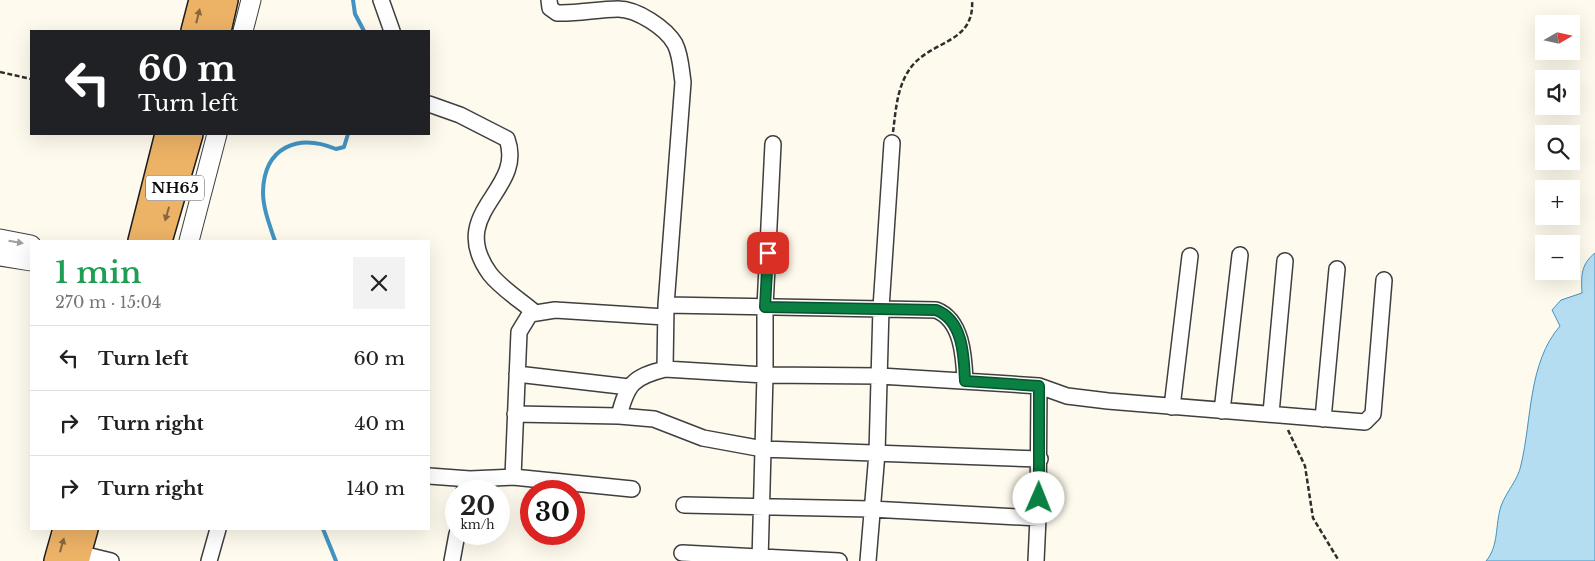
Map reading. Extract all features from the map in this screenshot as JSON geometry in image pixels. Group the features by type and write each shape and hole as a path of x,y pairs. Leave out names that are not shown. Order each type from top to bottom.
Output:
{"highway":[{"path":"194,30 202,0"},
{"path":"218,30 225,0"},
{"name":"NH65","path":"141,240 168,135"},
{"name":"NH65","path":"159,240 190,135"},
{"path":"66,530 70,558"},
{"path":"70,558 84,530"}],"street":[{"path":"243,30 250,0"},
{"path":"381,0 392,30"},
{"path":"549,0 550,8 557,12 620,9 638,13 656,24 675,43 680,62 682,82 666,311 665,369"},
{"path":"430,104 460,115 507,140 510,156 504,180 485,205 478,220 476,234 484,264 492,276 534,312"},
{"path":"189,240 217,135"},
{"path":"868,561 877,453 881,308 892,143"},
{"path":"760,558 766,376 765,307 773,144"},
{"path":"0,239 30,244"},
{"path":"1222,411 1240,255"},
{"path":"0,256 30,261"},
{"path":"1172,407 1190,256"},
{"path":"1276,414 1285,261"},
{"path":"1324,419 1337,269"},
{"path":"619,416 629,387 638,378 665,369 766,376 880,376 1039,386 1067,396 1172,407 1365,422 1372,417 1384,280"},
{"path":"513,477 519,332 527,317 534,312 555,310 666,311 765,307 936,310 949,317 962,345 965,381"},
{"path":"517,374 629,387"},
{"path":"1036,561 1040,459 1039,386"},
{"path":"515,414 619,416 654,419 703,438 763,449 1040,459"},
{"path":"430,476 446,480"},
{"path":"496,480 513,477 632,489"},
{"path":"684,505 762,505 871,509 1038,518"},
{"path":"209,561 218,530"},
{"path":"452,561 454,545"},
{"path":"682,553 838,561"},
{"path":"70,558 110,561"}],"path":[{"path":"892,143 898,92 907,74 921,56 965,29 970,19 972,0"},
{"path":"0,72 30,79"},
{"path":"1276,414 1305,466 1313,518 1339,561"}],"water":[{"path":"1595,253 1595,561 1486,561 1495,542 1501,506 1521,465 1536,374 1550,341 1560,326 1552,310 1561,300 1582,293 1584,266"}],"waterway":[{"path":"353,0 355,14 363,30"},
{"path":"275,240 263,198 265,177 269,164 277,154 296,144 322,144 336,149 344,147 348,135"},
{"path":"323,530 336,561"}],"route":[{"path":"768,253 765,307 881,308 936,310 943,312 949,317 962,345 965,381 1039,386 1039,498"}]}
